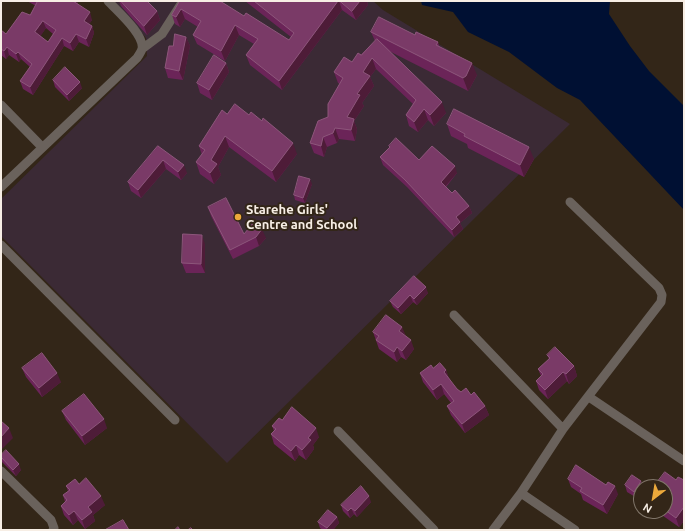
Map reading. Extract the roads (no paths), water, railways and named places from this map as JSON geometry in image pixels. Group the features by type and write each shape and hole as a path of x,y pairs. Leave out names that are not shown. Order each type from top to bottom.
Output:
{"street":[{"path":"108,1 136,32 141,40 142,49"},
{"path":"1,187 137,58 142,49 162,34 183,1"},
{"path":"1,105 42,147"},
{"path":"493,530 521,493 563,429 661,302 662,295 659,288 650,278 570,202"},
{"path":"1,245 175,420"},
{"path":"454,315 563,429"},
{"path":"589,397 684,461"},
{"path":"338,430 434,530"},
{"path":"1,471 51,520 54,530"},
{"path":"521,493 575,530"}],"water":[{"path":"421,1 610,1 609,14 630,46 649,71 684,106 684,210 580,100 557,88 509,52 468,32 453,12 422,5"}],"place":[{"name":"Starehe Girls' Centre and School","path":"238,217"}]}
